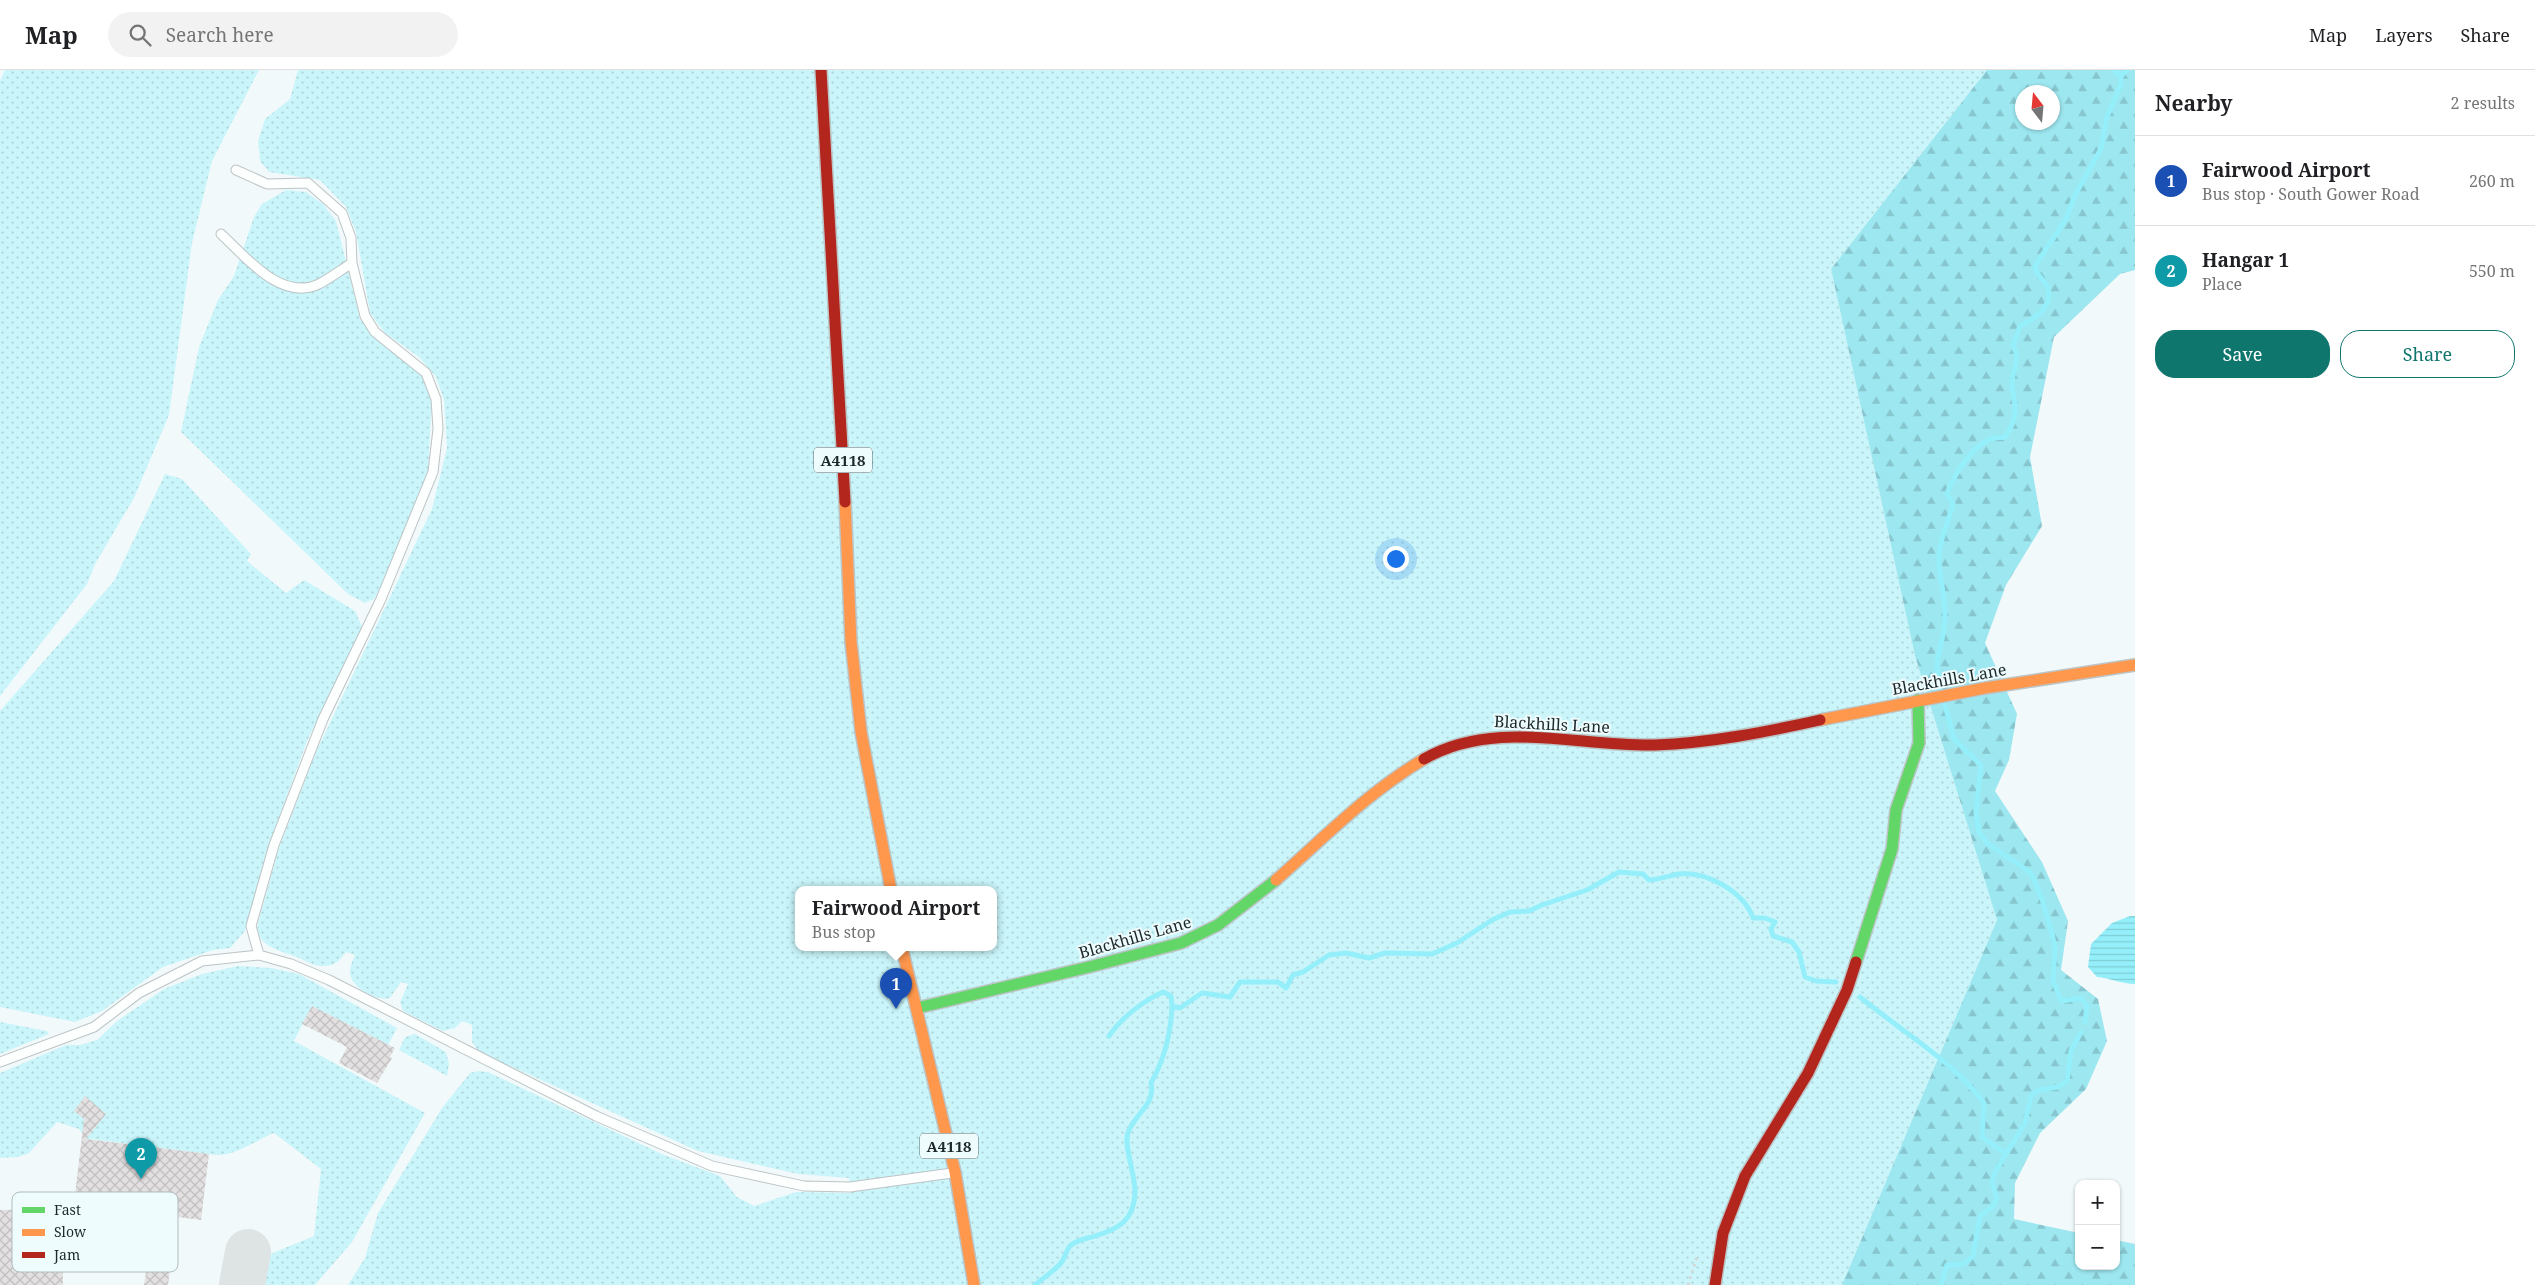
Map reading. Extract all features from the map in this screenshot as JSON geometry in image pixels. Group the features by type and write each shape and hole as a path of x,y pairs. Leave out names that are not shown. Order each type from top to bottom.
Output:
{"street":[{"name":"A4118","path":"821,70 842,437 851,642 861,732 889,886"},
{"name":"Blackhills Lane","path":"916,1008 1085,969 1154,951 1200,935 1250,902 1347,814 1376,792 1435,753 1464,742 1509,736 1624,744 1670,744 1731,735 1983,688 2135,665"},
{"path":"1715,1285 1723,1233 1745,1176 1808,1073 1847,990 1892,849 1896,810 1919,743 1918,700"},
{"name":"A4118","path":"903,951 955,1172 965,1219 974,1285"}],"lane":[{"path":"236,170 267,184 308,184 327,198 342,213 351,238 352,264 365,316 376,332 398,348 426,373 436,399 438,429 433,472 381,599 323,719 274,845 251,926 259,955"},
{"path":"221,234 268,277 291,289 317,285 352,264"},
{"path":"0,1062 94,1027 139,993 202,961 259,955 290,964 329,980 596,1116 712,1166 804,1186 850,1187 955,1172"}],"shaded area":[{"path":"5,70 259,70 212,161 192,243 169,415 134,498 95,564 87,584 0,696 0,81"},
{"path":"298,70 1987,70 1831,269 1915,656 1997,920 1842,1285 348,1285 365,1258 378,1213 442,1108 470,1073 478,1071 488,1072 664,1155 720,1176 737,1197 754,1206 796,1192 851,1193 849,1178 798,1174 698,1151 479,1052 472,1042 472,1025 462,1021 455,1028 443,1031 403,1011 400,1002 408,984 401,982 390,998 385,999 365,992 354,983 351,977 350,967 355,955 346,952 334,964 320,966 268,946 260,937 258,923 279,848 316,752 432,509 447,448 444,400 436,377 419,357 385,333 370,313 356,232 346,207 320,180 269,172 260,161 258,141 265,119 290,99"},
{"path":"286,190 306,192 323,204 336,221 360,319 373,336 398,351 422,376 432,400 428,471 415,510 392,566 374,599 365,603 348,594 181,432 199,347 218,300 234,276 254,217 262,204"},
{"path":"165,474 182,479 251,554 247,561 286,593 304,580 355,611 362,627 307,741 266,853 245,931 230,948 213,950 163,967 102,1011 75,1022 0,1007 0,711 114,581"},
{"path":"2135,916 2135,984 2097,977 2088,967 2091,944 2112,923"},
{"path":"238,966 271,968 299,974 397,1028 384,1053 385,1043 312,1006 294,1041 425,1113 352,1242 315,1285 259,1285 263,1257 314,1236 321,1169 274,1133 231,1153 217,1155 82,1138 83,1134 79,1129 57,1122 29,1153 18,1157 0,1158 0,1073 66,1045 80,1045 97,1040 117,1021 164,989 202,974"},
{"path":"0,1022 47,1031 49,1034 0,1054"},
{"path":"415,1034 446,1052 449,1064 447,1076 399,1050 405,1037"}],"green space":[{"path":"1987,70 2135,70 2135,270 2120,274 2054,337 2030,457 2042,526 2006,585 1985,643 2017,714 2009,760 1995,791 2042,862 2068,921 2061,970 2098,999 2107,1041 2086,1089 2040,1133 2015,1183 2014,1219 2075,1232 2075,1270 2120,1270 2120,1241 2135,1244 2135,1285 1842,1285 1997,920 1915,656 1831,269"}],"building":[{"path":"312,1006 395,1048 390,1057 392,1058 377,1083 339,1063 347,1047 302,1024"},
{"path":"85,1096 106,1114 86,1139 209,1154 201,1220 178,1217 178,1192 75,1192 84,1119 74,1111"},
{"path":"0,1210 12,1210 12,1272 63,1272 63,1285 0,1285"},
{"path":"146,1272 170,1272 168,1285 144,1285"}],"waterway":[{"path":"2114,70 2121,76"},
{"path":"1940,688 1937,667 1945,624 1945,613 1939,555 1941,542 1953,504 1947,494 1958,471 1969,455 1990,439 2005,437 2012,425 2015,407 2012,380 2017,359 2013,346 2020,326 2042,310 2046,305 2049,293 2035,266 2066,219 2075,195 2101,149 2107,117 2121,84 2121,76 2127,70"},
{"path":"1944,701 1954,739 1981,765 1976,813 1979,832 1987,843 2031,873 2042,899 2055,947 2053,980 2061,1001 2081,998 2087,1006 2085,1022"},
{"path":"1109,1036 1133,1011 1163,992 1171,996 1172,1006 1180,1008 1202,993 1230,997 1240,982 1278,982 1286,988 1293,975 1303,972 1329,955 1346,953 1369,958 1385,953 1432,954 1457,943 1492,920 1510,912 1529,911 1587,890 1619,872 1643,874 1649,880 1680,874 1691,874 1702,876 1723,885 1742,900 1753,918 1765,918 1775,922 1771,929 1773,936 1792,942 1799,952 1805,977 1816,981 1836,982"},
{"path":"1860,997 1942,1060 1971,1087 1984,1103 1982,1137 2006,1154"},
{"path":"1035,1285 1061,1263 1070,1246 1118,1226 1124,1222 1132,1210 1135,1186 1127,1138 1131,1126 1148,1103 1152,1091 1151,1083 1160,1065 1168,1036 1172,1006"},
{"path":"1941,1285 1947,1265 1964,1264 1973,1256 1980,1216 1993,1206 1997,1198 1992,1182 1995,1172 2025,1123 2031,1096 2039,1090 2058,1087 2067,1081 2071,1051 2081,1032"}],"taxiway":[{"path":"242,1285 248,1252"}],"traffic: fast":[{"path":"1856,962 1892,849 1896,810 1919,743 1918,700"},
{"path":"917,1008 1181,943 1218,925 1276,880"}],"traffic: slow":[{"path":"845,502 851,642 861,732 890,886"},
{"path":"1820,720 1985,688 2135,665"},
{"path":"1276,880 1365,801 1403,772 1424,759"},
{"path":"903,951 955,1172 974,1285"}],"traffic: jam":[{"path":"821,70 845,502"},
{"path":"1424,759 1451,747 1479,740 1508,737 1537,737 1626,744 1676,744 1738,736 1820,720"},
{"path":"1715,1285 1723,1233 1745,1176 1808,1073 1847,990 1856,962"}],"place":[{"name":"Fairwood Airport","path":"896,1009"},
{"name":"Hangar 1","path":"141,1179"}]}
